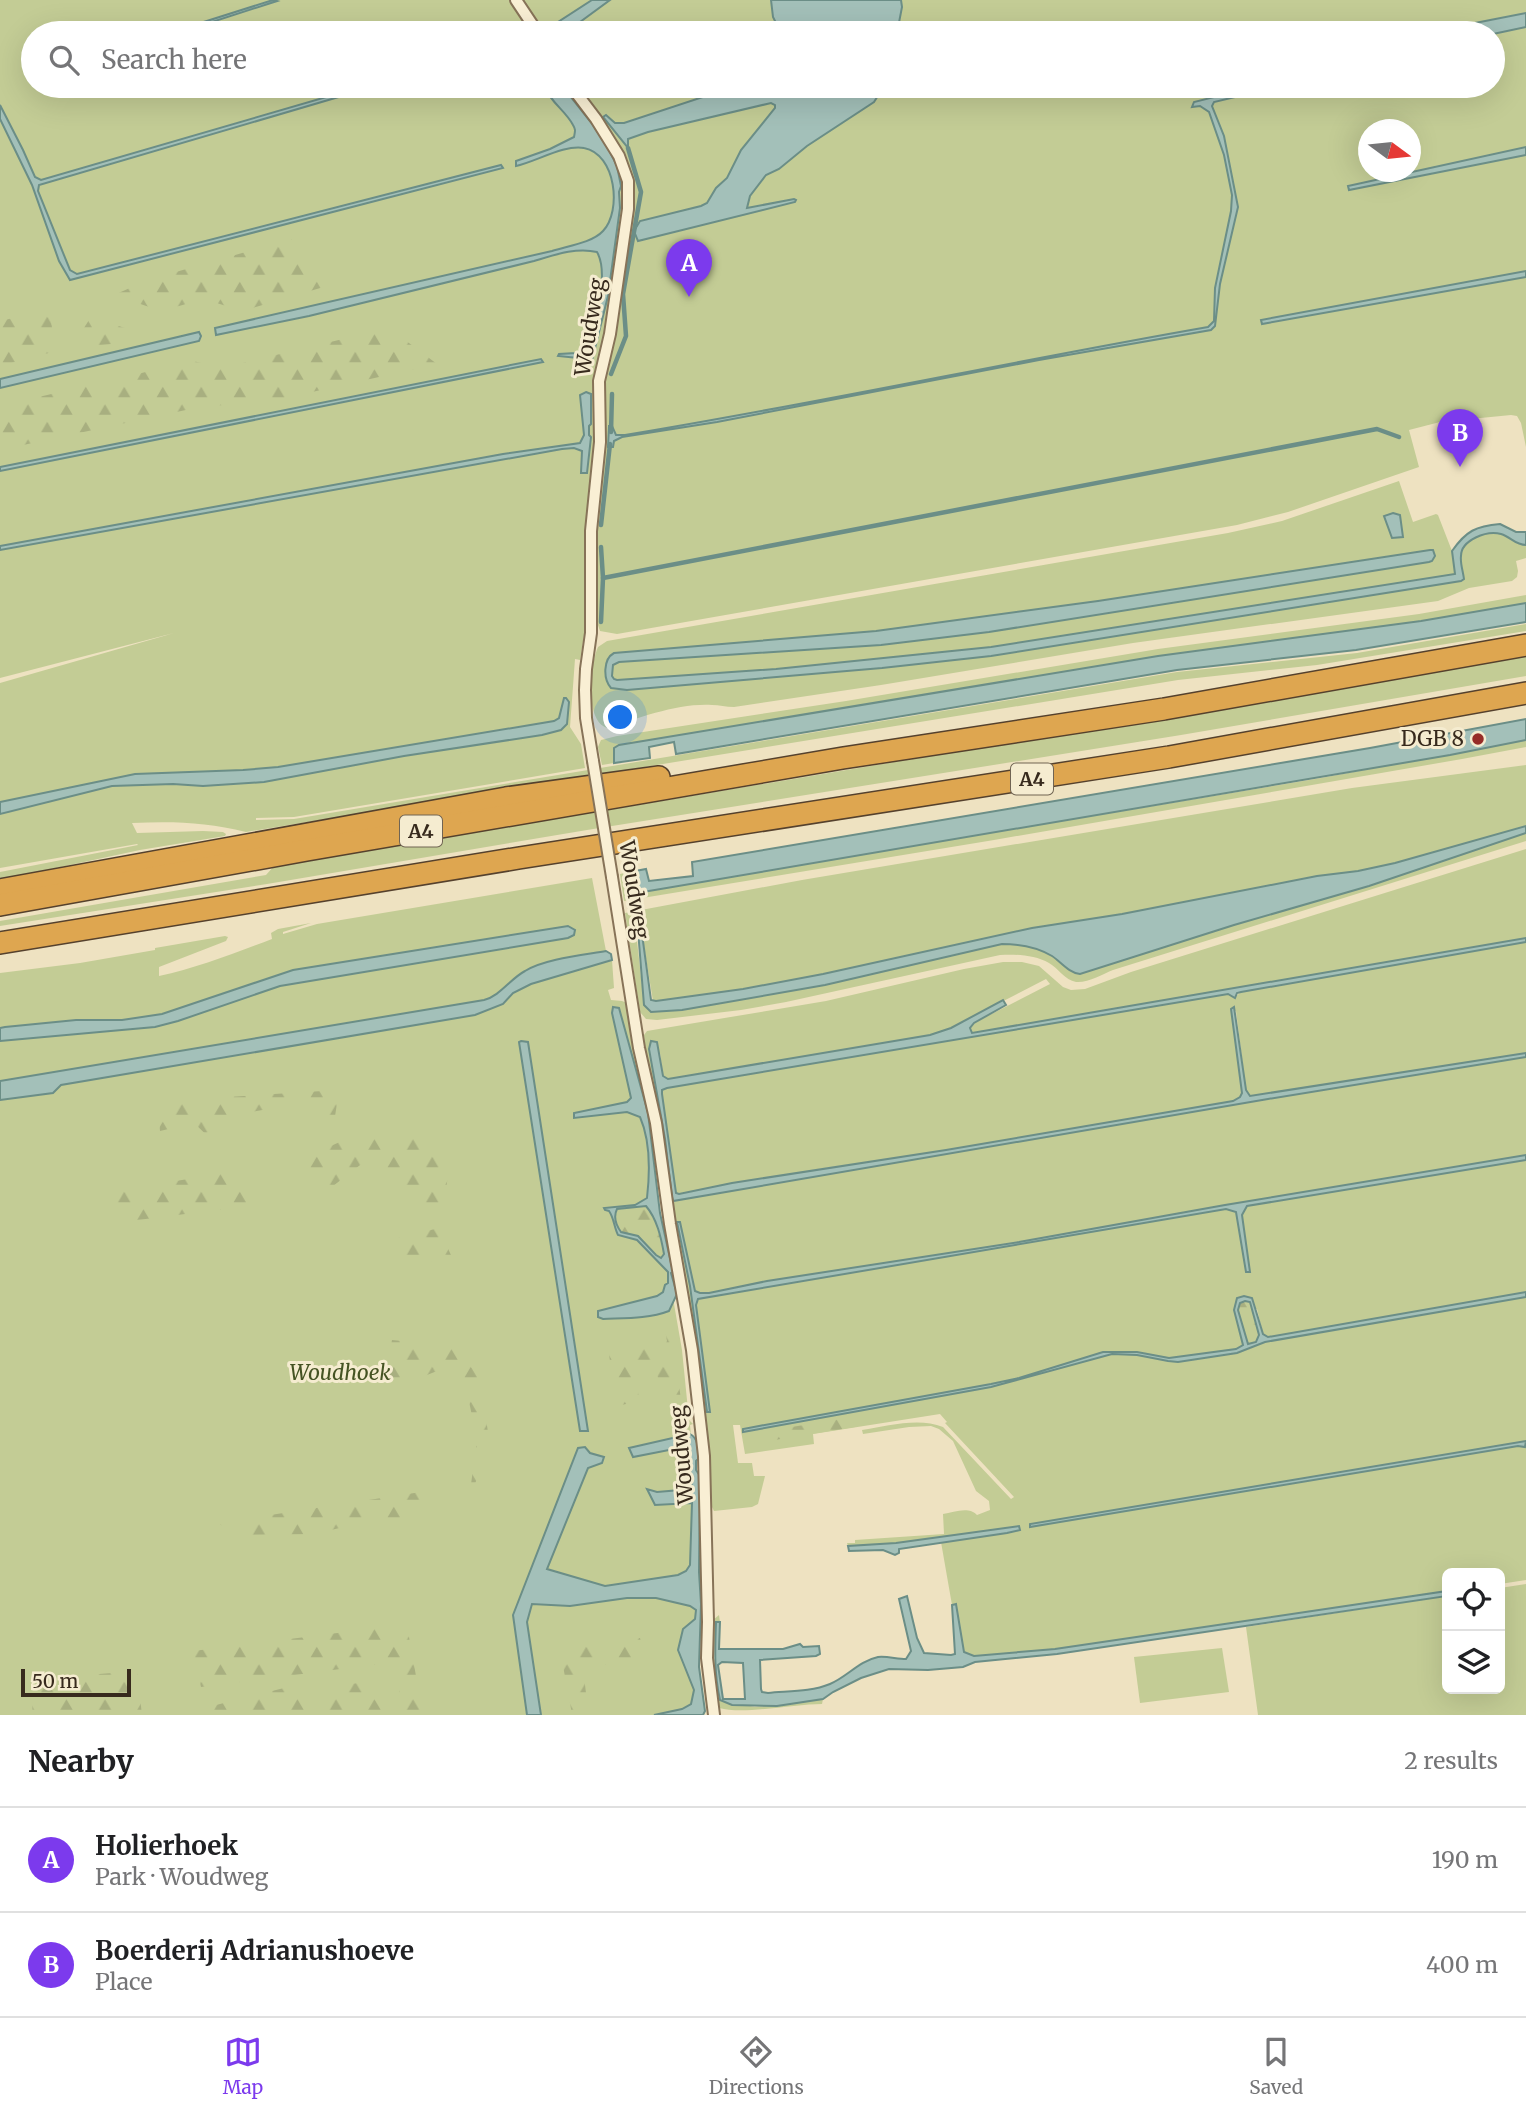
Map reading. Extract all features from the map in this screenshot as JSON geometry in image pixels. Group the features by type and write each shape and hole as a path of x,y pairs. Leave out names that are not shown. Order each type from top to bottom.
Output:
{"highway":[{"name":"A4","path":"0,905 843,758 1164,709 1526,645"},
{"name":"A4","path":"0,943 519,858 1169,757 1526,693"},
{"name":"A4","path":"0,890 506,798 630,780 843,758"}],"street":[{"path":"516,0 530,21"},
{"name":"Woudweg","path":"580,98 619,156 628,181 628,209 610,334 599,381 600,442 591,531 591,634 586,669 586,718 639,1048 656,1123 671,1233 692,1350 704,1456 707,1658 714,1715"}],"green space":[{"path":"0,0 1526,0 1526,271 1262,320 1262,324 1526,277 1526,447 1517,416 1440,422 1409,430 1419,467 1288,512 1237,525 617,634 600,631 596,619 597,515 605,439 587,520 586,623 580,660 575,659 570,727 581,744 585,768 294,817 256,820 294,819 1177,672 1357,653 1526,624 1526,631 1317,665 1178,680 246,832 189,823 132,823 137,833 203,831 226,834 0,880 0,872 138,845 0,868 0,683 174,633 0,678 0,550 562,449 574,448 582,451 582,472 587,473 590,442 0,548"},
{"path":"291,239 327,286 242,311 204,299 161,311 114,295 148,280"},
{"path":"49,310 56,351 0,366 0,321"},
{"path":"91,317 131,330 111,344 71,348"},
{"path":"389,328 437,364 250,406 209,405 0,450 0,406 193,361 222,368"},
{"path":"1399,481 1413,522 1438,515 1452,551 1456,574 991,647 776,669 617,680 612,676 613,665 619,662 881,645 989,632 1429,562 1435,553 1430,550 1098,601 876,631 614,653 608,660 606,677 627,690 991,656 1462,581 1463,548 1477,537 1489,534 1500,534 1526,545 1526,558 1516,561 1517,577 1512,581 1469,588 1438,601 1133,643 734,707 686,706 607,728 600,723 592,704 591,678 595,655 598,647 607,641 1228,533 1282,521"},
{"path":"1526,595 1526,603 1421,621 1158,656 619,745 613,751 614,763 602,765 598,747 601,740 617,736 1158,649 1419,614"},
{"path":"1526,656 1526,676 1181,735 0,926 0,921 266,875 274,866"},
{"path":"1526,740 1526,747 1462,759 624,901 620,874 630,872 633,888 643,891 1321,778"},
{"path":"1526,765 1526,826 1358,871 1317,876 1122,914 1032,928 823,974 743,989 653,1001 642,932 636,932 644,1004 651,1012 682,1010 825,985 1002,944 1040,950 1072,972 1080,974 1369,886 1526,833 1526,841 1085,981 1072,981 1038,958 1000,955 741,1010 657,1020 646,1019 640,1012 625,913 802,880 1352,788"},
{"path":"1526,849 1526,938 972,1033 970,1028 974,1023 1050,984 1046,979 951,1028 930,1035 668,1079 663,1076 660,1053 650,1057 665,1139 672,1197 676,1200 1526,1057 1526,1155 1019,1242 767,1281 709,1293 695,1291 680,1222 677,1223 690,1286 707,1412 696,1305 698,1299 1226,1209 1236,1212 1246,1272 1248,1257 1242,1215 1247,1206 1526,1160 1526,1292 1268,1337 1263,1334 1257,1309 1235,1310 1243,1345 1236,1349 1169,1358 1111,1351 1019,1378 743,1432 991,1387 1112,1354 1137,1355 1168,1361 1249,1349 1265,1342 1526,1297 1526,1441 1030,1524 1031,1527 1518,1446 1526,1447 1526,1580 1505,1583 1505,1568 1442,1568 1442,1592 1055,1649 974,1656 964,1652 956,1605 952,1605 941,1542 1019,1530 1019,1526 896,1544 848,1546 847,1543 855,1543 855,1540 944,1534 943,1514 966,1510 977,1515 990,1510 989,1501 976,1491 953,1441 939,1429 931,1426 909,1427 863,1434 862,1430 913,1422 943,1427 1011,1499 1014,1497 945,1423 947,1422 940,1414 813,1434 814,1444 745,1454 740,1425 733,1425 738,1463 752,1463 754,1476 765,1476 758,1504 714,1511 708,1499 707,1431 702,1412 660,1120 645,1046 644,1035 647,1031 826,1001 1003,962 1039,966 1063,987 1071,990 1085,989 1131,972"},
{"name":"Woudhoek","path":"592,878 606,951 599,953 601,963 612,960 614,988 608,990 611,1000 627,1003 654,1129 651,1128 619,1009 642,1123 646,1131 682,1350 689,1420 693,1424 690,1425 696,1493 695,1619 700,1715 0,1715 0,1041 155,1027 280,986 568,938 567,926 293,970 162,1014 122,1020 76,1020 0,1028 0,973 80,963 228,937 226,941 159,967 159,976 272,939 271,933 278,929 311,923 283,934 317,924"},
{"path":"1526,942 1526,1053 1250,1096 1246,1090 1236,1011 1231,1010 1242,1093 1233,1101 676,1194 662,1094 662,1090 667,1088 1228,994 1234,998 1241,992"},
{"path":"339,1090 334,1123 301,1103 235,1115 216,1144 194,1123 160,1131 158,1107 228,1097"},
{"path":"360,1133 389,1138 426,1133 448,1173 445,1202 412,1207 393,1174 364,1162 324,1193 305,1162 315,1153"},
{"path":"242,1170 264,1204 122,1222 92,1195"},
{"path":"646,1206 660,1235 664,1254 661,1258 638,1236 621,1232 616,1221 617,1209"},
{"path":"439,1228 454,1262 408,1261 394,1239"},
{"path":"1250,1302 1258,1327 1256,1342 1248,1344 1238,1310 1240,1303"},
{"path":"669,1311 681,1400 675,1404 661,1396 657,1373 654,1371 636,1376 639,1399 636,1402 616,1406 609,1354 666,1343 662,1314"},
{"path":"392,1340 454,1346 480,1378 490,1446 469,1499 477,1440 465,1382 442,1369 382,1393"},
{"path":"854,1417 855,1427 756,1443 755,1433"},
{"path":"434,1490 417,1522 382,1518 314,1534 236,1535 218,1523"},
{"path":"1526,1584 1526,1715 1258,1715 1246,1627 1442,1597 1442,1694 1505,1694 1505,1587"},
{"path":"719,1615 720,1622 716,1622 714,1658 720,1700 755,1707 823,1699 822,1704 755,1710 719,1708 711,1666 713,1620"},
{"path":"385,1627 402,1630 409,1637 423,1715 404,1715 394,1662 201,1687 193,1651"},
{"path":"640,1638 645,1658 583,1668 588,1710 572,1714 560,1650"},
{"path":"1222,1648 1229,1692 1140,1703 1134,1657"},
{"path":"137,1671 142,1715 33,1715 30,1682"},
{"path":"363,1683 384,1712 383,1715 210,1715 216,1705 300,1684 314,1709 328,1685"}],"water":[{"path":"273,0 277,1 215,21 207,21"},
{"path":"592,0 610,0 581,21 560,21"},
{"path":"771,0 901,0 902,7 899,21 775,21"},
{"path":"1526,13 1526,27 1505,31 1505,21 1485,21"},
{"path":"323,98 335,98 39,185 38,191 70,270 77,274 501,165 503,168 70,280 59,261 32,185 0,119 0,105 35,177 41,180"},
{"path":"551,98 572,98 609,150 617,166 621,186 608,296 590,368 583,369 578,358 558,356 585,349 599,301 601,262 597,252 581,250 309,316 216,335 215,328 552,251 598,235 609,222 614,198 609,172 595,152 576,147 516,166 516,161 574,137 573,125"},
{"path":"700,98 876,98 807,146 779,169 766,175 750,196 747,208 794,199 795,202 638,241 634,231 640,221 707,203 716,188 727,178 741,150 775,105 771,103 648,132 628,139 628,148 603,117 606,115 615,123 624,123"},
{"path":"1210,98 1231,98 1214,102 1212,106 1224,136 1238,207 1220,284 1215,326 1211,330 717,422 622,437 614,441 613,447 608,447 609,426 612,426 616,435 625,435 1208,327 1214,321 1215,288 1232,195 1224,155 1209,112 1200,106 1192,107 1194,102"},
{"path":"1526,147 1526,155 1421,176 1421,170"},
{"path":"1366,182 1389,182 1349,190 1348,186"},
{"path":"1526,271 1526,277 1262,324 1261,320"},
{"path":"199,332 199,341 0,388 0,379"},
{"path":"541,359 543,362 0,471 0,467"},
{"path":"586,392 591,394 591,437 587,473 581,473 582,451 574,448 562,449 0,550 0,546 503,454 580,443 584,435 580,395"},
{"path":"1393,513 1400,515 1403,537 1392,538 1384,516"},
{"path":"1500,524 1516,532 1526,532 1526,545 1495,533 1470,541 1462,550 1464,579 1461,581 991,656 882,668 627,690 611,688 606,675 606,664 614,653 876,631 1098,601 1430,550 1433,550 1435,556 1429,562 989,632 881,645 619,662 613,665 612,676 617,680 776,669 991,647 1455,574 1452,551 1462,539 1478,528"},
{"path":"1526,603 1526,622 1356,650 1177,670 676,754 674,742 649,747 650,758 614,763 614,748 619,745 1158,656 1421,621"},
{"path":"564,698 569,702 567,724 561,730 542,735 404,756 264,782 203,786 112,786 0,814 0,802 135,774 278,767 554,721 559,718"},
{"path":"1526,719 1526,740 1450,755 643,892 634,888 631,879 630,872 646,869 649,881 693,876 692,862 1370,748"},
{"path":"1526,826 1526,833 1369,886 1080,974 1072,972 1040,950 1002,944 825,985 682,1010 651,1012 644,1005 638,930 642,934 651,1000 656,1001 743,989 1032,928 1122,914 1317,876 1358,871"},
{"path":"568,926 575,930 574,935 568,938 280,986 155,1027 0,1041 0,1028 76,1020 122,1020 162,1014 293,970"},
{"path":"1526,938 1526,942 1241,992 1237,993 1235,998 1228,994 667,1088 662,1090 662,1094 676,1193 679,1194 1233,1101 1242,1093 1231,1009 1234,1007 1246,1090 1250,1096 1526,1053 1526,1057 673,1201 649,1049 651,1041 657,1042 663,1076 668,1079 930,1035 951,1028 1003,1000 1006,1005 974,1023 970,1028 972,1033"},
{"path":"606,951 611,954 612,960 531,984 513,993 503,1004 475,1015 61,1085 53,1093 0,1100 0,1081 484,1000 495,995 520,974 542,963"},
{"path":"613,1007 619,1008 648,1113 660,1213 677,1294 669,1311 661,1314 603,1319 598,1317 598,1311 657,1296 668,1283 668,1272 637,1240 618,1235 611,1214 604,1208 635,1205 647,1198 649,1157 640,1117 627,1112 574,1118 574,1113 627,1102 631,1098 612,1013","holes":["646,1206 661,1241 664,1254 661,1258 638,1236 621,1232 616,1221 617,1209"]},
{"path":"519,1042 528,1042 588,1431 580,1431"},
{"path":"1526,1155 1526,1160 1247,1206 1242,1215 1250,1272 1246,1272 1236,1212 1226,1209 698,1299 696,1305 710,1412 707,1412 690,1286 677,1222 680,1222 695,1291 709,1293 767,1281 1019,1242"},
{"path":"1526,1292 1526,1297 1265,1342 1237,1353 1178,1362 1112,1354 991,1387 743,1432 743,1429 1019,1378 1103,1352 1137,1352 1169,1358 1236,1349 1243,1345 1234,1310 1237,1298 1244,1296 1252,1298 1263,1334 1268,1337","holes":["1250,1302 1259,1335 1256,1342 1248,1344 1238,1310 1240,1303"]},
{"path":"690,1434 697,1445 696,1470 700,1476 699,1667 705,1711 703,1715 654,1715 682,1709 691,1704 694,1690 678,1650 683,1629 695,1619 696,1610 690,1606 656,1598 627,1598 570,1606 532,1604 527,1622 541,1715 527,1715 513,1615 578,1448 585,1447 590,1453 604,1457 602,1463 588,1468 547,1569 605,1586 678,1575 690,1565 692,1503 655,1505 647,1489 657,1492 692,1489 689,1453 684,1447 633,1457 629,1448"},
{"path":"1526,1441 1525,1447 1518,1446 1030,1527 1030,1524"},
{"path":"1019,1526 1020,1530 1007,1533 899,1549 899,1553 895,1555 883,1550 849,1551 848,1546 896,1543"},
{"path":"1442,1592 1442,1597 1057,1654 975,1662 963,1667 889,1669 861,1678 823,1699 777,1706 732,1705 720,1700 716,1671 716,1622 720,1622 719,1649 783,1649 800,1644 803,1647 819,1646 820,1654 816,1656 760,1660 761,1689 762,1692 768,1693 823,1687 878,1657 906,1659 911,1651 899,1599 907,1596 917,1638 924,1653 955,1654 952,1605 956,1604 964,1652 974,1656 1055,1649","holes":["722,1662 743,1663 745,1699 723,1699 718,1665"]}],"waterway":[{"path":"611,374 626,336 623,294 641,192 628,148"},
{"path":"611,432 612,394"},
{"path":"603,578 1377,429 1399,437"},
{"path":"601,525 610,444"},
{"path":"601,547 601,622"}],"place":[{"name":"Holierhoek","path":"689,297"},
{"name":"Boerderij Adrianushoeve","path":"1460,467"},
{"name":"DGB 8","path":"1478,739"}]}
